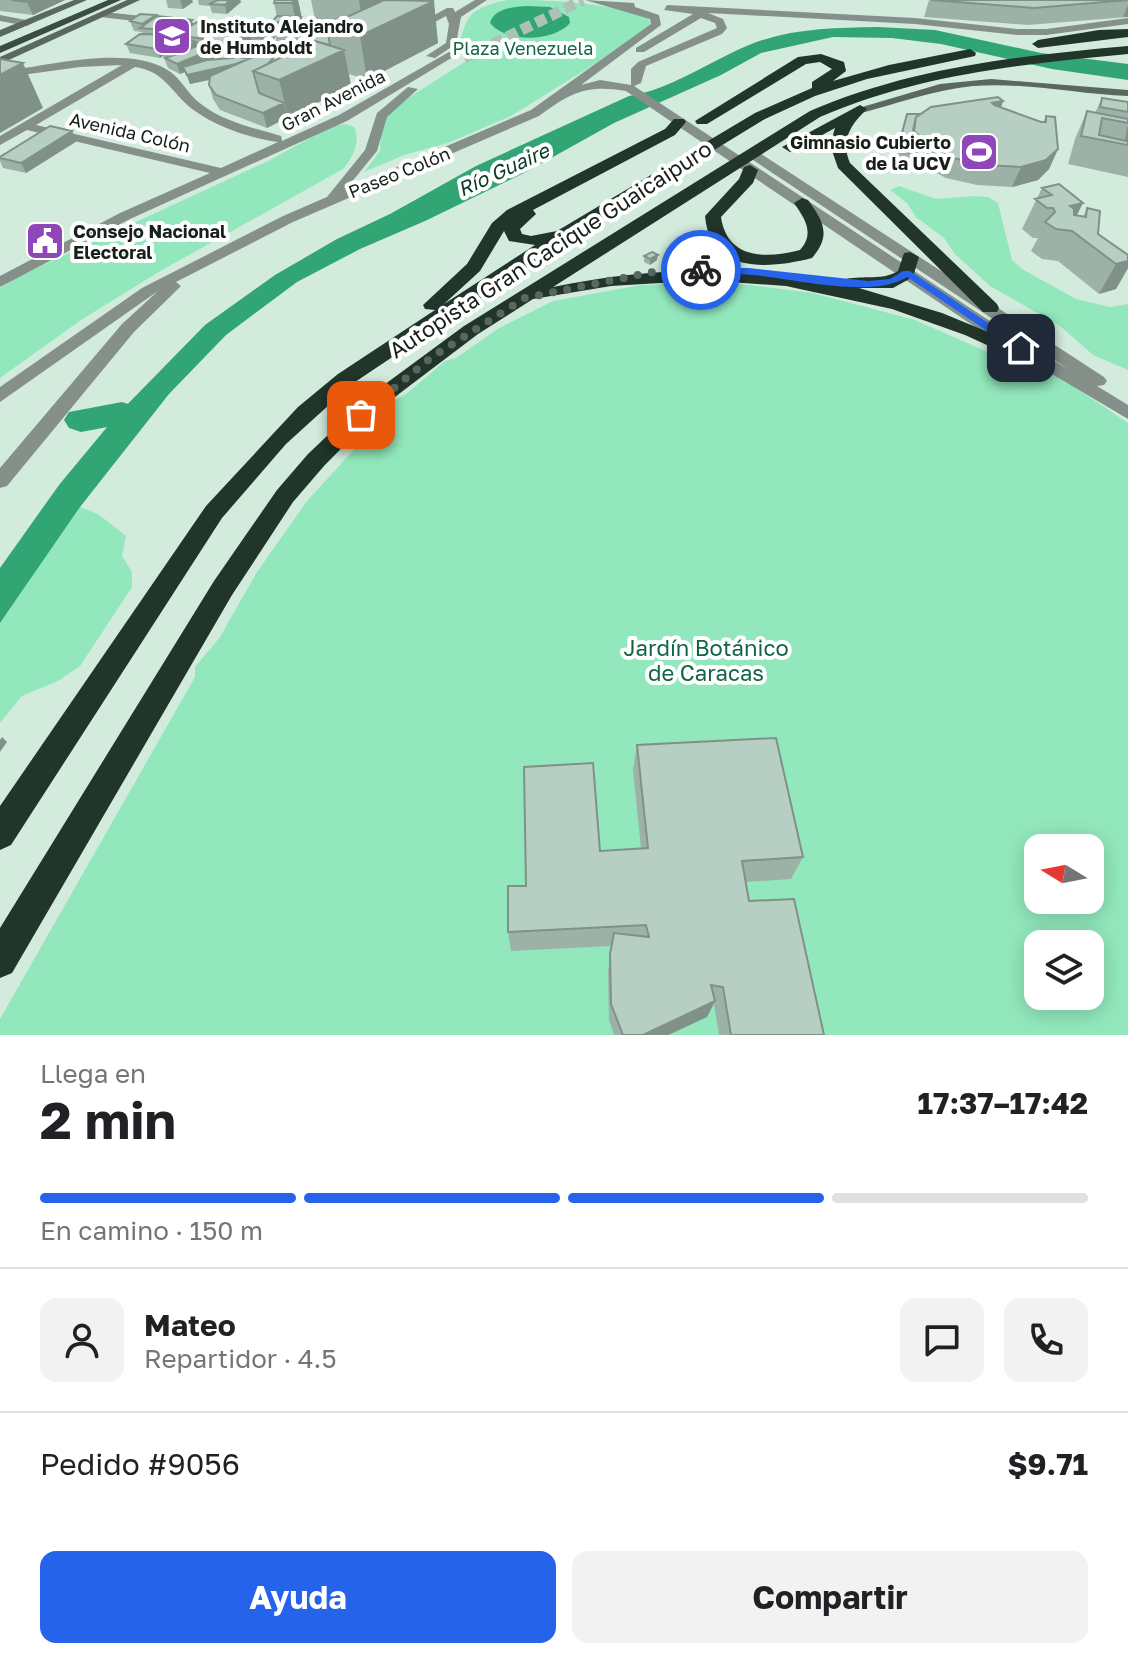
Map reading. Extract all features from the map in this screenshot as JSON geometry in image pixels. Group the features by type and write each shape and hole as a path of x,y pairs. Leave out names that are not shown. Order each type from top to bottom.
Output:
{"highway":[{"path":"1037,44 1069,36 1075,29"},
{"name":"Autopista Gran Cacique Guaicaipuro","path":"0,834 214,512 278,439 370,362 566,233 792,99 851,78 961,55 1128,31"},
{"name":"Autopista Gran Cacique Guaicaipuro","path":"0,961 223,588 285,496 316,460 376,401 471,330 815,114 879,87 985,67 1128,50"},
{"path":"566,233 531,241 515,237 511,228 525,216 803,60 821,58 839,65 839,71 792,99"},
{"path":"525,298 612,255 700,205 750,170 858,110 896,90 940,75"},
{"path":"858,110 839,134 837,154 843,165 990,308"},
{"path":"370,362 467,275 498,227 513,214 693,123"},
{"path":"750,170 747,180 713,216 715,234 732,253 762,261 806,254 818,238 819,229 801,202"},
{"path":"525,298 653,272 749,271 868,284 893,282 908,265"},
{"path":"607,281 654,277 748,277 834,288 954,323 1042,362"}],"main road":[{"path":"0,34 82,0"},
{"path":"0,47 102,0"},
{"path":"0,47 116,0"},
{"path":"0,61 135,0"},
{"path":"858,110 919,93 988,82 1036,83 1128,93"}],"street":[{"path":"460,0 481,0"},
{"path":"400,33 412,31 481,0"},
{"path":"590,0 704,11 835,16 1017,32 1075,29 1128,21"},
{"path":"596,70 631,54 720,0"},
{"path":"754,0 835,16"},
{"path":"596,70 656,25 656,19 650,14 617,4"},
{"path":"632,86 637,69 642,64 722,28 719,21 704,11"},
{"path":"2,279 125,216 226,173 277,139 443,50 451,44 450,13"},
{"path":"104,15 173,22"},
{"path":"0,18 27,23"},
{"path":"201,25 346,37"},
{"path":"631,54 621,71 632,86 661,109 693,123 801,202 908,265 990,308 1128,413"},
{"name":"Gran Avenida","path":"226,173 343,118 458,56 381,116 371,151 331,199"},
{"path":"0,75 105,62 133,64 162,71 196,106 215,118 277,139"},
{"path":"0,141 133,64"},
{"name":"Paseo Colón","path":"0,396 147,291 331,199 535,113 596,70"},
{"path":"556,97 600,83 632,86 795,181 1042,362 1128,398"},
{"name":"Avenida Colón","path":"25,126 226,173"},
{"name":"Paseo Colón","path":"3,477 128,328 197,265"}],"green space":[{"name":"Plaza Venezuela","path":"507,0 596,5 648,17 651,25 511,116 448,143 404,155 364,172 380,151 382,120 386,112 474,56 452,49 467,21 479,9"},
{"path":"346,124 354,127 357,138 353,155 343,169 162,270 81,320 0,378 0,288 19,276 268,161 332,126"},
{"path":"899,186 936,199 988,197 998,203 1012,260 1022,269 1076,299 1110,307 1128,304 1128,370 1093,355 1060,326 990,286 955,254 944,238 916,217 907,203 890,190"},
{"name":"Jardín Botánico de Caracas","path":"700,283 750,285 813,293 915,320 1022,367 1051,371 1128,423 1128,1035 0,1035 0,1019 195,677 195,667 220,637 257,572 307,501 361,442 369,422 381,407 405,395 445,361 456,358 499,328 553,301 641,285"},
{"path":"80,507 98,514 126,536 122,556 132,572 132,587 80,666 58,681 22,696 0,723 0,623"}],"water":[{"path":"527,6 550,7 569,17 570,23 553,34 530,38 507,34 490,23 500,11"},
{"name":"Río Guaire","path":"878,27 935,30 1041,53 1128,64 1128,80 1052,69 941,44 892,38 833,37 761,53 721,75 614,123 526,172 360,249 297,282 226,335 169,394 80,507 0,623 0,568 59,485 117,415 205,325 275,275 476,166 629,96 675,81 749,45 796,32"}],"building":[{"path":"230,0 225,5 209,4"},
{"path":"275,0 295,0 292,3 274,3"},
{"path":"384,0 434,1 360,36 327,26"},
{"path":"931,0 1128,0 1034,8"},
{"path":"140,14 156,15 142,24 130,21"},
{"path":"157,16 192,20 175,31 140,28"},
{"path":"277,16 301,17 297,23 272,22"},
{"path":"197,22 231,22 229,25 236,26 233,29 248,31 220,46 210,40 177,35"},
{"path":"262,28 273,29 262,38 250,37"},
{"path":"313,31 328,33 330,45 315,41 304,46"},
{"path":"140,34 169,35 157,42 164,44 157,49 126,44"},
{"path":"190,40 196,42 181,48 187,50 200,45 207,46 202,50 210,47 211,50 177,64 165,58 174,55 161,51"},
{"path":"248,40 259,41 251,47 241,46"},
{"path":"315,41 344,50 279,80 253,71"},
{"path":"225,53 248,59 187,75 183,67 207,60 232,58"},
{"path":"262,53 274,57 268,64 253,71 259,93 284,103 263,113 216,95 209,85 210,76"},
{"path":"0,59 23,63 0,75"},
{"path":"998,97 1003,101 992,103 994,105 1041,122 1046,122 1046,116 1055,117 1058,149 1046,160 1021,167 984,165 953,158 928,145 914,131 916,117 931,107"},
{"path":"1102,98 1128,102 1128,112 1100,107"},
{"path":"1087,111 1128,119 1128,123 1102,118 1099,135 1126,141 1128,127 1128,145 1081,136"},
{"path":"907,114 921,114 916,117 911,139 921,153 897,152"},
{"path":"50,126 72,131 21,163 0,158 0,157"},
{"path":"1059,184 1083,203 1070,206 1074,209 1074,215 1086,217 1087,208 1100,211 1098,234 1128,255 1128,261 1116,264 1072,231 1056,229 1045,222 1055,212 1035,199 1052,195 1042,188"},
{"path":"652,252 658,255 650,259 644,256"},
{"path":"776,738 803,857 742,861 749,901 794,899 824,1035 731,1035 723,987 711,985 715,1001 643,1035 623,1035 611,1004 610,954 614,933 649,937 646,925 508,932 508,886 526,886 524,767 593,763 600,851 648,848 637,745"}],"waterway":[{"path":"81,420 122,414"}],"tunnel":[{"path":"464,58 583,0"}],"way so far":[{"path":"361,415 432,357 525,298 653,272 701,270"}],"place":[{"name":"Instituto Alejandro de Humboldt","path":"172,36"},
{"name":"Gimnasio Cubierto de la UCV","path":"979,152"},
{"name":"Consejo Nacional Electoral","path":"45,241"}],"route":[{"path":"701,270 749,271 868,284 893,282 907,273 1021,348"}]}
